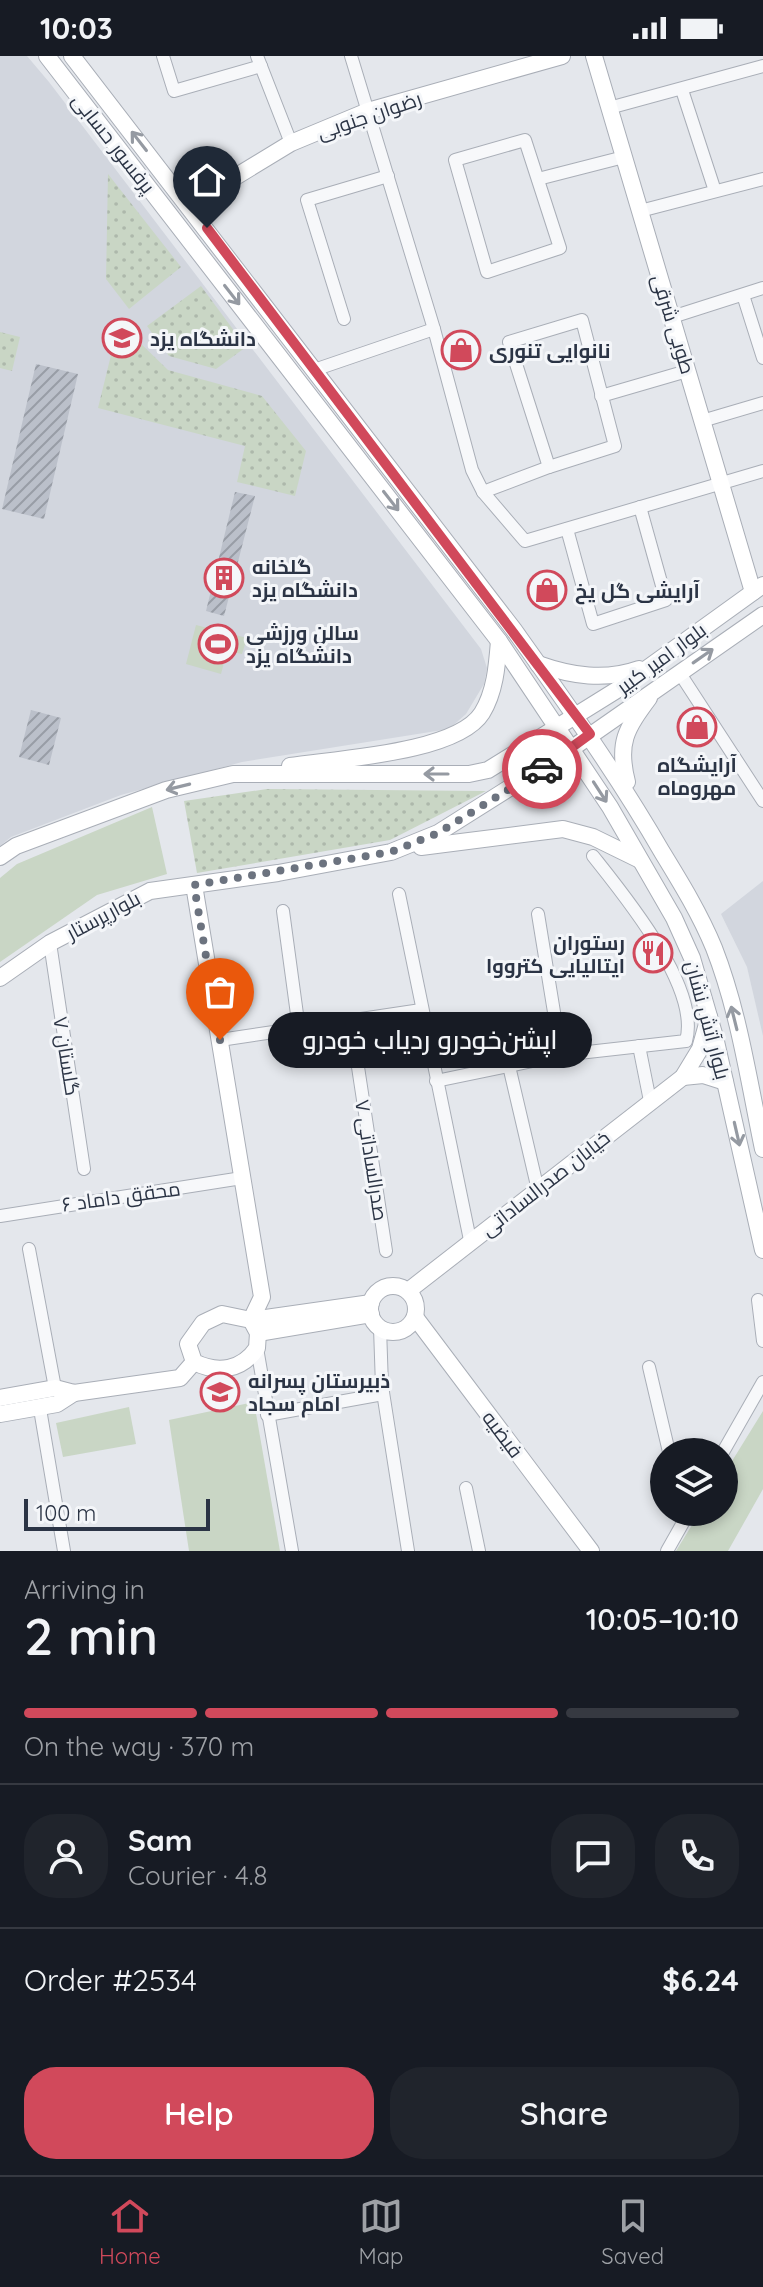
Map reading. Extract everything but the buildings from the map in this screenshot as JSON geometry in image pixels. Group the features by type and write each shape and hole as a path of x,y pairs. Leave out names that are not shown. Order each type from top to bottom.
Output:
{"street":[{"name":"پرفسور حسابی","path":"47,56 499,641 557,727"},
{"name":"پرفسور حسابی","path":"72,56 577,714"},
{"path":"163,56 174,91 259,61 291,143"},
{"path":"351,56 434,329 472,470 483,492 525,541 763,471"},
{"name":"رضوان جنوبی","path":"189,205 291,143 368,111 562,56"},
{"name":"طوبی شرقی","path":"594,56 721,484 758,588"},
{"path":"609,108 762,71"},
{"path":"682,90 715,191"},
{"path":"525,140 538,179 560,248 487,272 455,160 525,140"},
{"path":"538,179 624,157"},
{"path":"344,319 307,200 388,176"},
{"path":"640,211 763,179"},
{"path":"672,317 763,288"},
{"path":"743,295 763,358"},
{"path":"483,492 615,446 582,320 509,342 549,467"},
{"path":"314,370 434,329"},
{"path":"601,396 687,371"},
{"path":"702,421 763,403"},
{"path":"567,529 593,624 666,600 640,507"},
{"name":"بلوار امیر کبیر","path":"557,727 620,688 758,588"},
{"name":"بلوار امیر کبیر","path":"571,749 763,615"},
{"path":"0,857 16,846 166,790 233,774 439,743 462,732 481,715 492,690 499,641"},
{"path":"538,664 558,671 603,677 649,666"},
{"path":"679,672 763,801"},
{"path":"630,796 621,756 627,727 656,689"},
{"name":"بلوار آتش نشان","path":"577,714 630,796 695,907 714,949 734,1017 763,1149"},
{"path":"233,774 476,773 505,760 557,727"},
{"name":"بلوار آتش نشان","path":"557,727 667,906 692,958 710,1016 763,1250"},
{"name":"بلوارپرستار","path":"0,978 50,943 150,891 391,852 438,833 571,749"},
{"path":"476,773 497,784 494,800"},
{"path":"391,852 563,829 593,837 640,860"},
{"path":"436,1081 561,1055 686,1041 690,1028 674,977 645,922 593,856"},
{"path":"194,885 262,1297 255,1334 243,1363 229,1368 209,1369 194,1362 188,1344 203,1323 222,1314 255,1334 374,1315 400,1331 415,1317 416,1303 408,1291 398,1287 384,1288 374,1315 408,1551"},
{"path":"399,894 470,1240"},
{"path":"645,922 667,906"},
{"path":"283,911 299,1029"},
{"path":"538,914 561,1055"},
{"name":"گلستان ۷","path":"50,943 84,1169"},
{"path":"220,1040 421,1010"},
{"path":"683,1077 700,1049 710,1016"},
{"name":"صدرالساداتی ۷","path":"351,1021 386,1251"},
{"path":"639,1046 650,1101"},
{"path":"509,1066 538,1190"},
{"path":"683,1077 703,1075 725,1082"},
{"name":"خیابان صدرالساداتی","path":"408,1291 683,1077"},
{"name":"محقق داماد ۶","path":"0,1216 242,1178"},
{"path":"29,1249 55,1388"},
{"path":"758,1300 763,1341"},
{"name":"فیضیه","path":"415,1317 591,1551"},
{"path":"255,1334 292,1551"},
{"path":"0,1398 55,1388 74,1393 180,1378 194,1362"},
{"path":"649,1367 666,1438"},
{"path":"731,1438 763,1382"},
{"path":"0,1414 40,1409 57,1404 74,1393"},
{"path":"267,1415 383,1394"},
{"path":"40,1409 64,1551"},
{"path":"466,1488 479,1551"},
{"path":"667,1551 680,1526"}],"shaded area":[{"name":"دانشگاه یزد","path":"0,56 27,56 49,82 481,649 487,668 484,684 466,714 449,729 242,762 121,795 11,837 0,846"},
{"path":"763,881 763,1036 747,967 721,914"}],"green space":[{"path":"108,174 181,267 129,309 106,279"},
{"path":"201,286 246,347 216,369 169,356 147,326"},
{"path":"0,332 20,337 12,371 0,368"},
{"path":"135,338 168,370 262,396 306,451 295,496 237,482 245,446 98,408 112,351"},
{"name":"سالن ورزشی دانشگاه یزد","path":"196,625 247,638 242,654 227,651 221,674 186,664"},
{"path":"267,789 486,791 390,840 197,873 184,801"},
{"path":"152,807 167,874 97,895 0,962 0,878 17,864"},
{"path":"254,1402 280,1551 189,1551 169,1420"},
{"path":"129,1407 136,1444 63,1457 56,1423"},
{"path":"763,1411 763,1489 728,1551 676,1551 691,1526 738,1526 738,1451"}],"way so far":[{"path":"220,1040 194,885 391,852 438,833 542,769"}],"place":[{"name":"دانشگاه یزد","path":"122,338"},
{"name":"نانوایی تنوری","path":"461,350"},
{"name":"گلخانه دانشگاه یزد","path":"224,578"},
{"name":"آرایشی گل یخ","path":"547,590"},
{"name":"سالن ورزشی دانشگاه یزد","path":"218,644"},
{"name":"آرایشگاه مهروماه","path":"697,727"},
{"name":"رستوران ایتالیایی کترووا","path":"653,953"},
{"name":"اپشن‌خودرو ردیاب خودرو","path":"220,1040"},
{"name":"ذبیرستان پسرانه امام سجاد","path":"220,1392"}],"route":[{"path":"207,228 590,734 542,769"}]}
